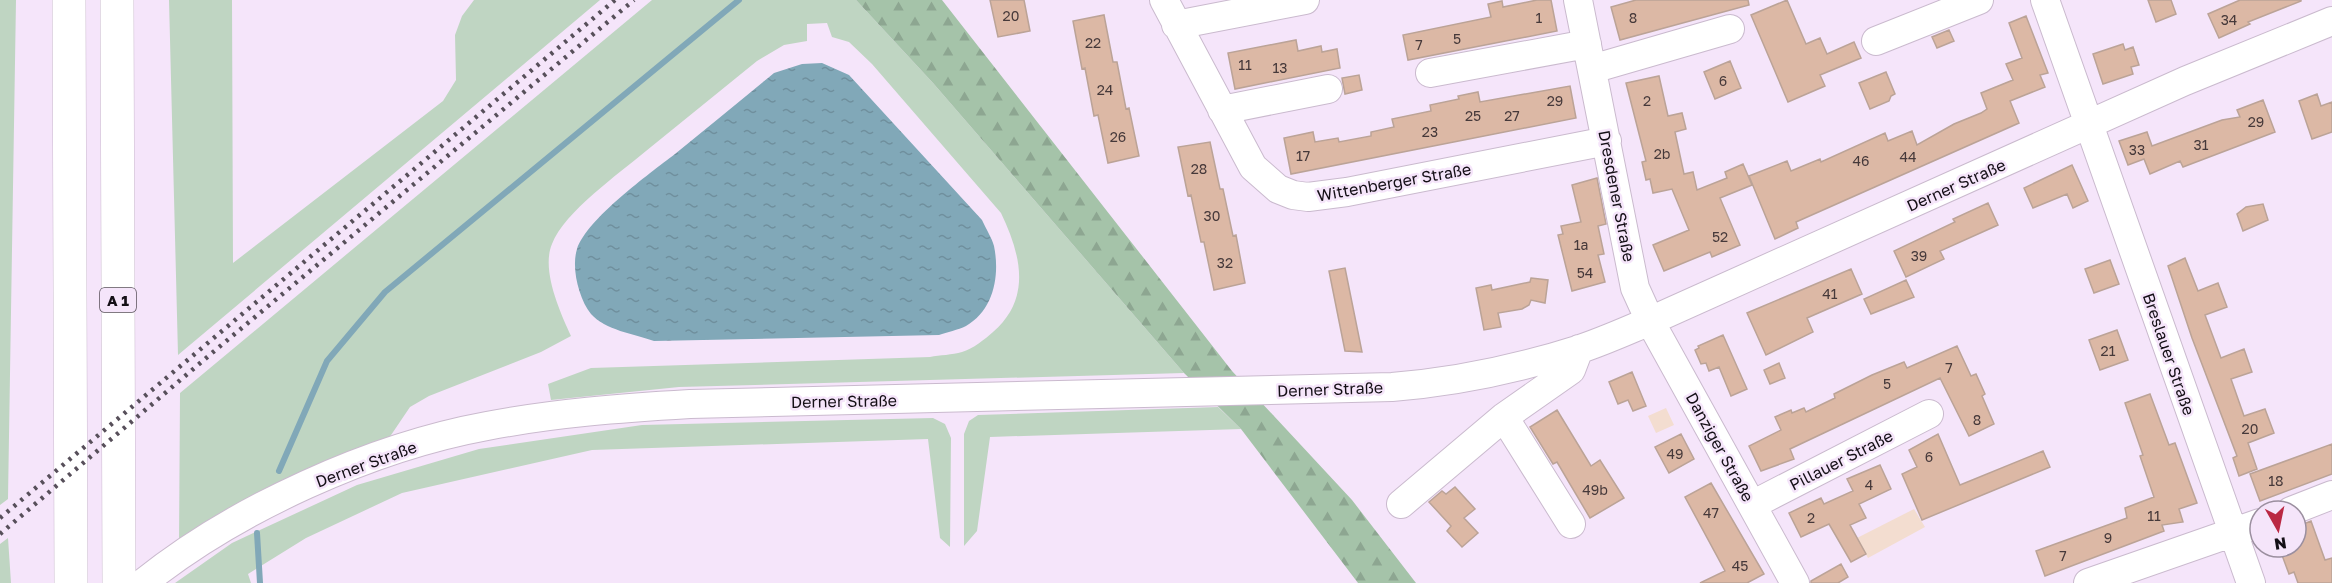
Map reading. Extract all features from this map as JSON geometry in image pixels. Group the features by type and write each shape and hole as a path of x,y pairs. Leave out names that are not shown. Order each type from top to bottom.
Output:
{"highway":[{"path":"69,0 71,583"},
{"name":"A 1","path":"117,0 119,583"},
{"path":"48,583 70,488"}],"street":[{"name":"Wittenberger Straße","path":"1305,0 1170,12 1253,167 1278,189 1293,195 1308,197 1347,192 1607,141"},
{"name":"Dresdener Straße","path":"1578,0 1635,288 1650,321"},
{"path":"1876,42 1979,0"},
{"name":"Breslauer Straße","path":"2045,0 2251,583"},
{"name":"Derner Straße","path":"143,583 215,533 273,501 335,473 386,454 485,426 549,415 690,404 1392,387 1436,383 1505,370 1579,349 1650,321 2185,81 2332,21"},
{"path":"1430,73 1589,56 1730,29"},
{"path":"1222,110 1328,89"},
{"name":"Danziger Straße","path":"1650,321 1752,505 1786,580"},
{"path":"1401,504 1504,417 1571,370 1579,349"},
{"name":"Pillauer Straße","path":"1752,505 1929,414"},
{"path":"1504,417 1571,524"},
{"path":"2308,504 2332,495"},
{"path":"2088,583 2248,528"}],"shaded area":[{"path":"1666,408 1674,425 1656,433 1648,416"},
{"path":"1914,509 1925,527 1868,558 1857,538"}],"green space":[{"path":"0,0 16,0 8,499 0,505"},
{"path":"169,0 232,0 233,263 443,101 456,80 455,35 462,16 474,0 600,0 178,355"},
{"path":"652,0 856,0 933,83 1184,373 679,387 551,400 548,384 591,368 930,357 954,354 966,351 979,343 1005,319 1014,305 1019,276 1014,245 1001,213 872,64 849,42 832,37 827,23 807,24 807,41 784,45 757,61 580,206 558,232 549,254 550,278 571,336 541,352 429,396 410,407 387,441 179,545 180,393"},
{"path":"856,0 942,0 1232,371 1352,500 1416,583 1358,583 1241,429 1184,373 933,83"},
{"path":"1218,407 1241,429 990,437 977,531 964,546 964,434 969,421 978,415"},
{"path":"933,418 945,424 951,438 950,547 940,538 928,439 592,450 402,493 306,538 248,574 251,583 175,583 232,543 357,485 479,449 642,425"},
{"path":"8,538 11,583 0,583 0,544"}],"water":[{"path":"822,63 849,75 982,220 994,246 996,257 993,291 983,311 966,326 939,335 654,341 612,328 591,314 577,283 575,257 583,237 593,224 635,185 774,73 802,64"}],"building":[{"path":"990,0 1024,0 1030,31 998,37"},
{"path":"1537,0 1551,0 1557,31 1408,60 1403,35 1491,17 1488,4 1502,1 1503,7"},
{"path":"1636,0 1748,0 1749,5 1620,40 1611,7"},
{"path":"1787,0 1806,44 1820,38 1827,54 1854,42 1861,58 1820,75 1825,86 1788,102 1751,15"},
{"path":"2148,0 2171,0 2176,14 2156,22"},
{"path":"2240,0 2301,1 2248,22 2250,24 2219,38 2208,14"},
{"path":"1104,15 1113,62 1117,62 1126,109 1129,108 1139,156 1108,163 1098,115 1094,116 1085,68 1082,69 1073,21"},
{"path":"2026,16 2048,73 2040,75 2045,87 2010,101 2019,123 1796,222 1798,228 1775,239 1749,176 1787,161 1791,171 1820,159 1821,162 1885,133 1888,141 1912,131 1917,145 1954,124 1981,113 1987,109 1981,93 2013,80 2006,64 2022,58 2009,23"},
{"path":"1949,30 1954,41 1937,48 1932,37"},
{"path":"1296,40 1298,51 1321,46 1322,52 1337,49 1340,68 1235,89 1228,53"},
{"path":"2123,44 2125,50 2133,47 2139,65 2131,67 2133,74 2103,84 2093,54"},
{"path":"1730,61 1741,88 1715,99 1704,72"},
{"path":"1886,72 1895,94 1889,101 1870,109 1859,83"},
{"path":"1359,75 1362,90 1345,94 1342,78"},
{"path":"1659,76 1668,116 1682,113 1686,129 1675,132 1684,174 1693,172 1697,190 1727,178 1725,172 1743,164 1752,185 1720,198 1740,245 1712,257 1710,252 1664,271 1653,245 1689,230 1672,189 1653,193 1650,179 1646,180 1642,162 1646,161 1626,83"},
{"path":"1570,86 1576,118 1291,174 1284,138 1313,132 1315,142 1338,138 1339,142 1371,136 1371,132 1394,127 1392,119 1431,111 1430,105 1459,99 1458,96 1478,92 1480,102"},
{"path":"2317,94 2321,106 2332,102 2332,132 2312,139 2299,101"},
{"path":"2263,100 2275,132 2183,167 2180,161 2150,174 2144,159 2128,165 2119,141 2147,132 2152,146 2222,120 2240,117 2237,110"},
{"path":"1210,142 1233,236 1236,235 1245,283 1214,290 1191,195 1188,196 1178,147"},
{"path":"2072,165 2088,201 2073,208 2067,194 2033,208 2024,188"},
{"path":"1597,178 1606,224 1598,226 1604,254 1598,255 1605,282 1572,291 1558,235 1563,234 1561,226 1581,222 1572,185"},
{"path":"1988,203 1998,225 1940,251 1944,259 1906,277 1894,251 1955,222 1953,219"},
{"path":"2263,204 2268,220 2243,231 2237,214 2246,207"},
{"path":"2185,258 2198,291 2218,283 2227,307 2205,315 2221,358 2244,349 2252,372 2231,379 2244,416 2265,409 2274,433 2248,443 2257,469 2239,476 2233,458 2237,456 2192,338 2168,266"},
{"path":"2110,260 2119,284 2094,293 2085,269"},
{"path":"1345,268 1362,352 1345,351 1329,271"},
{"path":"1851,269 1862,294 1807,318 1813,332 1766,355 1747,313"},
{"path":"1531,278 1548,280 1545,303 1531,300 1529,305 1522,309 1498,313 1501,327 1484,330 1476,288 1491,285 1492,290 1530,282"},
{"path":"1906,280 1914,297 1871,314 1864,299"},
{"path":"2117,330 2128,360 2100,370 2089,340"},
{"path":"1723,335 1747,389 1731,396 1719,367 1709,371 1706,363 1701,364 1695,350 1699,348 1698,346"},
{"path":"1957,346 1971,376 1976,374 1985,394 1982,396 1994,424 1969,436 1940,378 1790,449 1794,459 1761,471 1749,446 1781,430 1775,417 1791,410 1792,413 1804,408 1806,412 1835,398 1834,394 1872,375 1904,362 1907,368"},
{"path":"1779,363 1785,378 1770,384 1764,370"},
{"path":"1632,372 1646,406 1633,411 1628,400 1618,404 1609,382"},
{"path":"2150,394 2169,445 2175,443 2197,503 2179,509 2183,522 2162,525 2164,531 2045,576 2036,551 2127,518 2125,508 2154,497 2140,456 2143,455 2125,403"},
{"path":"1557,410 1591,466 1600,460 1624,498 1590,518 1557,462 1553,464 1530,427"},
{"path":"1681,434 1694,459 1669,473 1655,447"},
{"path":"1938,434 1960,485 2043,451 2050,467 1922,520 1902,474 1917,467 1909,450"},
{"path":"2332,444 2332,474 2265,499 2259,499 2250,474"},
{"path":"1880,465 1891,489 1859,504 1866,518 1850,525 1866,554 1851,562 1829,524 1801,537 1789,513 1821,498 1824,504 1853,491 1847,479"},
{"path":"1711,483 1764,574 1747,583 1700,583 1725,571 1685,497"},
{"path":"1455,487 1475,509 1464,518 1478,533 1462,547 1447,531 1451,526 1429,502 1442,491 1446,494"},
{"path":"2311,521 2325,560 2332,558 2332,583 2298,583 2294,572 2289,574 2283,559 2308,559 2308,522"},
{"path":"1841,564 1848,577 1838,583 1811,583 1811,581"}],"waterway":[{"path":"279,471 327,361 385,292 739,0"},
{"path":"257,533 260,583"}],"railway":[{"path":"0,518 615,0"},
{"path":"0,534 212,353 634,0"}]}
